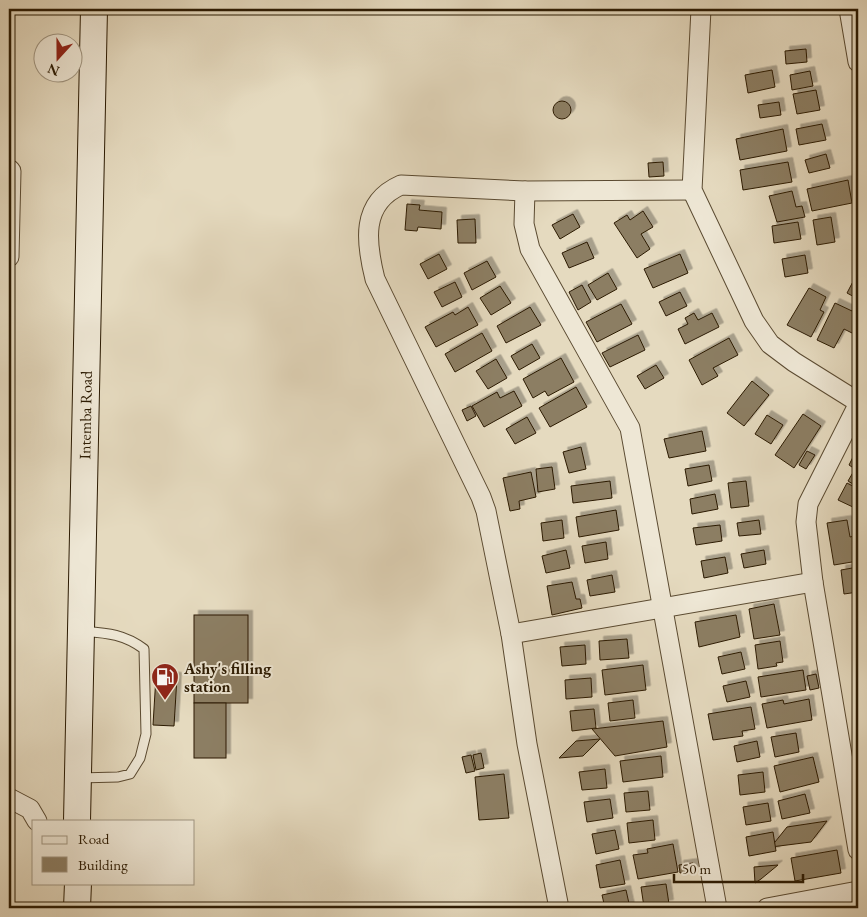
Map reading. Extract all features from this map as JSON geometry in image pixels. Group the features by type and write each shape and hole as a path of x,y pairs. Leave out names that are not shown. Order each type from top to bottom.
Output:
{"street":[{"name":"Intemba Road","path":"77,820 76,778 94,9"},
{"path":"701,9 692,190 754,321 770,344 858,404 808,504 806,522 813,582 858,850"},
{"path":"850,9 858,62"},
{"path":"9,169 9,257"},
{"path":"559,908 527,744 511,634 490,529 481,497 375,279 368,252 367,234 370,219 378,203 387,191 401,185 525,191 692,190"},
{"path":"525,191 524,224 530,248 630,428 717,908"},
{"path":"511,634 813,582"},
{"path":"9,798 30,809 37,820"},
{"path":"767,908 858,891"}],"lane":[{"path":"76,778 118,777 130,774 140,758 146,734 144,649 129,638 113,633 80,631"}],"building":[{"path":"806,49 807,62 786,64 785,51"},
{"path":"772,70 775,87 748,93 745,75"},
{"path":"810,71 813,86 792,90 790,75"},
{"path":"816,90 820,110 797,114 793,94"},
{"path":"562,101 568,104 571,110 568,116 562,119 556,116 553,110 556,104"},
{"path":"779,102 781,115 760,118 758,105"},
{"path":"822,124 826,140 799,145 796,129"},
{"path":"783,129 787,151 740,160 736,139"},
{"path":"826,154 830,168 809,173 805,160"},
{"path":"663,162 664,176 649,177 648,163"},
{"path":"788,162 792,182 743,190 740,170"},
{"path":"848,180 852,203 812,211 807,189"},
{"path":"792,191 796,207 802,206 805,217 777,222 769,196"},
{"path":"407,204 420,205 419,210 442,212 441,229 418,227 417,231 405,230"},
{"path":"643,211 653,227 641,234 650,249 637,258 614,223 627,215 630,220"},
{"path":"573,214 580,227 560,239 552,225"},
{"path":"831,217 835,242 817,245 813,220"},
{"path":"475,219 476,243 458,243 457,220"},
{"path":"798,222 801,239 774,243 772,226"},
{"path":"587,242 594,258 569,268 562,253"},
{"path":"439,254 447,269 428,279 420,264"},
{"path":"680,254 688,273 653,288 644,269"},
{"path":"805,255 808,273 785,277 782,259"},
{"path":"487,261 496,277 472,290 464,273"},
{"path":"858,272 858,299 847,293"},
{"path":"608,273 617,289 597,300 588,285"},
{"path":"455,282 462,297 442,307 434,292"},
{"path":"582,285 591,302 578,310 569,292"},
{"path":"500,286 511,303 491,315 480,298"},
{"path":"809,288 826,297 820,310 824,312 811,337 787,325"},
{"path":"680,292 687,306 666,316 659,302"},
{"path":"835,303 852,311 854,306 858,308 858,321 852,333 844,329 834,348 817,340"},
{"path":"621,304 632,324 597,342 586,322"},
{"path":"468,307 478,325 436,347 425,327 453,312 455,315"},
{"path":"530,307 541,325 506,343 497,326"},
{"path":"694,313 698,320 712,313 719,327 685,344 678,329 688,324 685,318"},
{"path":"858,331 858,343 854,341"},
{"path":"482,333 492,351 455,372 445,354"},
{"path":"638,335 645,350 610,367 602,353"},
{"path":"729,338 738,355 713,368 718,376 702,385 689,360"},
{"path":"532,344 540,358 519,370 511,356"},
{"path":"561,358 574,382 548,396 545,391 533,398 523,379"},
{"path":"496,359 507,378 488,389 476,371"},
{"path":"656,365 664,378 645,389 637,376"},
{"path":"752,381 769,395 744,426 727,413"},
{"path":"576,387 587,407 550,427 539,408"},
{"path":"514,391 522,406 484,427 472,406 497,392 500,398"},
{"path":"471,406 476,416 467,421 462,410"},
{"path":"803,414 821,426 794,468 775,455"},
{"path":"767,415 783,425 771,444 755,434"},
{"path":"527,417 536,433 515,444 506,429"},
{"path":"702,431 706,451 669,458 664,439"},
{"path":"581,447 586,469 569,473 563,452"},
{"path":"807,451 815,455 806,469 799,465"},
{"path":"856,451 858,452 858,487 848,481 855,469 849,465"},
{"path":"709,465 712,481 688,486 685,469"},
{"path":"552,467 555,489 538,492 536,469"},
{"path":"531,472 536,497 519,501 520,509 510,511 503,478"},
{"path":"610,481 612,498 573,503 571,486"},
{"path":"746,481 749,506 731,508 728,483"},
{"path":"847,483 858,489 858,501 855,508 838,500"},
{"path":"715,494 718,509 692,514 690,499"},
{"path":"616,510 619,530 579,537 576,517"},
{"path":"562,520 564,538 543,541 541,523"},
{"path":"759,520 761,534 739,536 737,523"},
{"path":"847,520 850,537 858,535 858,561 834,565 827,523"},
{"path":"720,525 722,541 696,545 693,528"},
{"path":"606,542 608,559 585,563 582,546"},
{"path":"566,550 570,568 546,573 542,556"},
{"path":"764,550 766,564 744,568 741,554"},
{"path":"725,557 728,573 704,578 701,561"},
{"path":"858,567 858,592 844,594 841,570"},
{"path":"612,575 615,592 590,596 587,580"},
{"path":"572,582 576,599 580,599 582,608 552,615 547,586"},
{"path":"774,604 780,635 754,639 749,609"},
{"path":"194,615 248,615 248,703 194,703"},
{"path":"736,615 740,637 699,647 695,622"},
{"path":"627,639 629,658 600,660 599,641"},
{"path":"780,641 783,662 776,663 777,666 758,669 755,645"},
{"path":"585,645 586,664 562,666 560,647"},
{"path":"741,652 745,669 722,674 718,657"},
{"path":"643,665 646,690 605,695 602,670"},
{"path":"803,670 806,690 761,697 758,677"},
{"path":"816,674 819,688 810,690 807,676"},
{"name":"Ashy's filling station","path":"156,676 177,677 174,726 153,725"},
{"path":"591,678 592,697 566,699 565,680"},
{"path":"746,681 750,697 727,702 723,686"},
{"path":"809,699 812,720 767,728 762,704 783,700 784,704"},
{"path":"633,700 635,718 610,721 608,703"},
{"path":"194,703 226,703 226,758 194,758"},
{"path":"751,707 755,729 742,731 743,736 713,740 708,714"},
{"path":"594,709 596,728 572,731 570,711"},
{"path":"663,721 667,747 615,756 592,729"},
{"path":"796,733 799,752 775,757 771,737"},
{"path":"600,739 583,756 559,758 576,741"},
{"path":"757,741 760,757 737,762 734,746"},
{"path":"481,753 484,768 476,770 473,755"},
{"path":"471,755 475,771 466,773 462,757"},
{"path":"661,756 663,777 623,782 620,761"},
{"path":"813,757 819,782 780,792 774,766"},
{"path":"605,769 607,788 582,790 579,772"},
{"path":"763,772 765,792 740,795 738,775"},
{"path":"504,774 509,818 479,820 475,777"},
{"path":"648,791 650,810 626,812 624,793"},
{"path":"805,794 810,813 782,819 778,801"},
{"path":"610,799 613,818 587,822 584,802"},
{"path":"768,803 771,821 746,825 743,807"},
{"path":"653,820 655,840 629,843 627,823"},
{"path":"827,821 811,842 771,847 787,827"},
{"path":"615,830 619,849 596,854 592,834"},
{"path":"773,832 776,851 749,856 746,837"},
{"path":"673,844 678,872 638,879 633,855 648,853 647,849"},
{"path":"837,850 841,873 795,881 791,858"},
{"path":"620,860 625,884 600,888 596,865"},
{"path":"693,863 694,871 680,873 679,865"},
{"path":"778,865 761,879 755,883 754,867"},
{"path":"666,884 669,904 644,907 641,887"},
{"path":"626,890 630,908 605,908 602,895"}],"place":[{"name":"Ashy's filling station","path":"165,701"}]}
